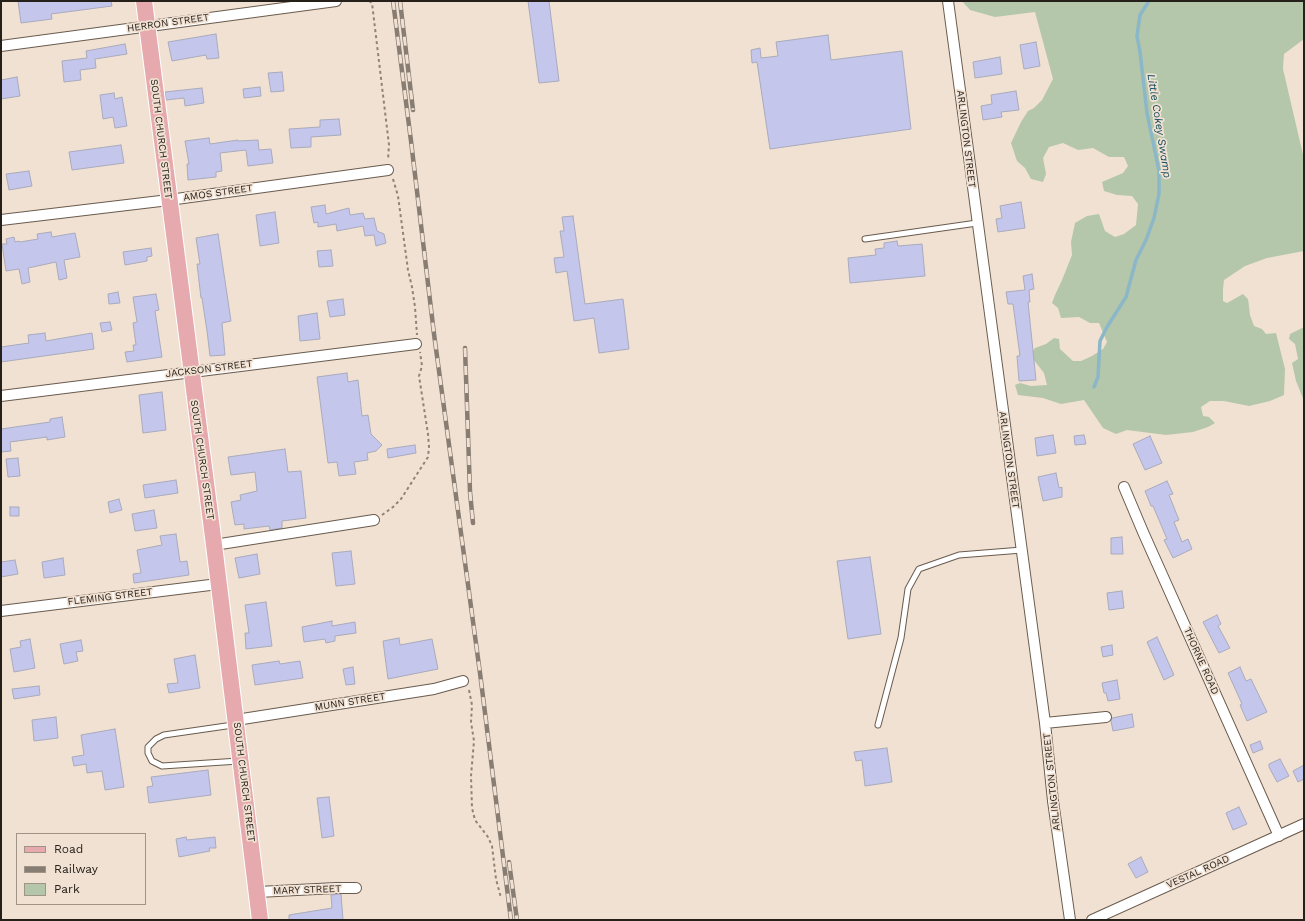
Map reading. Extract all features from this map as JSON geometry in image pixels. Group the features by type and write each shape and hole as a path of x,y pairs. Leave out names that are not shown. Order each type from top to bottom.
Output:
{"main road":[{"name":"SOUTH CHURCH STREET","path":"144,1 190,372 214,545 258,892 260,920"}],"street":[{"name":"HERRON STREET","path":"1,46 336,1"},
{"name":"ARLINGTON STREET","path":"948,1 1070,920"},
{"name":"AMOS STREET","path":"1,220 169,200 388,170"},
{"name":"JACKSON STREET","path":"1,396 416,344"},
{"name":"THORNE ROAD","path":"1124,486 1143,532 1279,836"},
{"path":"214,545 374,520"},
{"name":"FLEMING STREET","path":"1,611 218,584"},
{"name":"MUNN STREET","path":"236,722 434,689 463,681"},
{"path":"1045,723 1106,717"},
{"name":"VESTAL ROAD","path":"1092,920 1304,824"},
{"name":"MARY STREET","path":"258,892 356,888"}],"lane":[{"path":"865,239 977,223"},
{"path":"878,725 901,638 908,589 919,569 959,555 1022,550"},
{"path":"236,722 164,735 156,739 148,747 148,753 152,761 162,766 241,761"}],"path":[{"path":"369,1 372,3 389,145 388,170 394,181 398,196 408,270 412,287 416,315 416,344 421,354 422,366 419,376 430,447 428,457 401,499 393,508 374,520"},
{"path":"463,681 468,687 472,705 474,742 471,776 472,808 476,820 488,837 492,846 496,879 501,898"}],"green space":[{"path":"962,1 1304,1 1304,39 1284,54 1283,69 1304,159 1304,251 1267,258 1245,266 1224,280 1223,289 1223,301 1227,303 1243,294 1248,299 1250,315 1254,326 1262,329 1266,334 1276,333 1285,369 1284,395 1270,401 1249,406 1224,401 1210,401 1201,407 1203,416 1209,417 1215,423 1193,432 1166,435 1127,430 1116,434 1103,428 1084,400 1061,404 1043,398 1018,395 1015,385 1020,383 1031,386 1047,385 1044,373 1030,355 1035,348 1046,344 1054,338 1059,339 1060,349 1073,361 1081,361 1103,349 1107,342 1099,323 1090,323 1079,317 1061,318 1058,308 1052,303 1072,255 1071,242 1075,223 1087,216 1099,214 1105,231 1115,237 1124,234 1136,225 1138,204 1132,196 1117,195 1104,191 1102,182 1123,173 1128,166 1124,157 1109,157 1093,148 1078,150 1063,143 1049,147 1043,158 1046,174 1043,182 1031,179 1025,168 1017,161 1011,143 1028,111 1034,108 1042,100 1053,79 1035,12 995,17 970,10"},
{"path":"1304,327 1304,401 1296,381 1292,363 1298,359 1295,344 1289,339 1290,334"}],"building":[{"path":"18,1 111,1 112,6 51,14 52,19 21,23"},
{"path":"528,1 549,1 559,81 539,83"},
{"path":"216,34 219,58 207,59 206,55 172,61 168,42"},
{"path":"828,35 831,60 902,51 911,129 770,149 757,62 752,63 751,50 760,48 761,58 778,56 776,42"},
{"path":"1036,42 1040,66 1024,69 1020,45"},
{"path":"125,44 127,54 95,59 96,68 80,70 81,80 64,82 62,61 87,58 86,51"},
{"path":"1000,57 1002,74 975,78 973,62"},
{"path":"282,72 284,91 271,92 268,73"},
{"path":"17,77 20,96 1,99 1,80"},
{"path":"260,87 261,96 244,98 243,89"},
{"path":"202,88 204,103 185,106 184,98 166,100 165,92"},
{"path":"1016,91 1019,110 1001,112 1002,117 983,120 981,106 992,104 991,95"},
{"path":"114,93 115,99 122,97 127,126 115,128 113,117 103,119 100,95"},
{"path":"339,119 341,135 311,137 311,147 291,148 289,129 320,127 320,120"},
{"path":"209,138 210,144 238,140 258,140 259,150 271,149 273,163 248,166 246,150 220,153 222,171 216,172 216,177 188,180 187,164 189,164 185,141"},
{"path":"121,145 124,163 72,170 69,152"},
{"path":"29,171 32,186 9,190 6,174"},
{"path":"1021,202 1025,228 998,232 996,219 1002,218 1000,206"},
{"path":"325,205 326,214 349,208 350,215 363,213 365,219 374,218 377,231 384,234 386,243 376,246 374,235 365,236 363,226 337,231 336,224 318,227 318,222 314,223 311,207"},
{"path":"275,212 279,243 260,246 256,215"},
{"path":"573,216 585,304 623,299 629,349 599,353 594,318 574,321 567,271 556,273 554,258 564,257 560,231 564,231 562,217"},
{"path":"51,232 52,237 75,233 80,257 64,260 67,278 59,280 56,262 28,268 30,282 22,284 19,269 6,271 2,244 7,244 6,239 14,237 15,242 20,242 38,239 37,234"},
{"path":"218,234 231,321 222,323 225,355 210,356 201,298 197,264 200,264 196,238"},
{"path":"897,241 898,246 922,244 925,276 850,283 848,258 876,255 875,249 884,248 884,243"},
{"path":"151,248 152,256 147,257 147,261 125,265 123,252"},
{"path":"331,250 333,266 319,267 317,251"},
{"path":"1032,274 1034,289 1029,290 1030,302 1028,302 1036,380 1019,381 1017,356 1020,356 1013,304 1008,304 1006,292 1025,290 1023,276"},
{"path":"118,292 120,303 109,304 108,294"},
{"path":"156,294 159,310 155,311 162,357 127,362 125,352 134,351 133,345 136,345 133,323 137,322 133,297"},
{"path":"343,299 345,315 330,317 327,301"},
{"path":"317,313 320,339 300,341 298,316"},
{"path":"110,322 112,330 102,332 100,323"},
{"path":"45,333 46,341 92,333 94,349 1,362 1,347 29,343 28,335"},
{"path":"347,373 348,382 358,380 362,416 368,415 371,434 382,445 376,451 367,453 368,460 354,462 356,474 339,476 337,462 328,463 317,377"},
{"path":"162,392 166,430 143,433 139,395"},
{"path":"62,417 65,437 47,440 47,437 10,442 11,451 1,452 1,429 50,422 50,419"},
{"path":"1053,435 1056,453 1037,456 1035,438"},
{"path":"1084,435 1086,444 1075,445 1074,436"},
{"path":"1150,436 1162,463 1145,470 1133,444"},
{"path":"415,445 416,453 388,458 387,449"},
{"path":"285,449 288,472 301,471 306,518 282,521 282,528 270,530 269,526 244,529 244,524 235,525 231,502 241,500 240,495 257,491 255,472 231,475 228,457"},
{"path":"18,458 20,476 8,477 6,459"},
{"path":"1056,473 1059,488 1062,487 1062,497 1043,501 1038,477"},
{"path":"176,480 178,493 145,498 143,485"},
{"path":"1167,481 1173,494 1169,495 1179,520 1174,522 1182,542 1188,539 1192,549 1173,558 1164,540 1167,539 1145,491"},
{"path":"119,499 122,510 110,513 108,502"},
{"path":"10,507 19,507 19,516 10,516"},
{"path":"154,510 157,528 135,531 132,514"},
{"path":"176,534 180,562 187,561 189,575 134,583 133,574 141,573 137,550 162,545 160,536"},
{"path":"1122,537 1123,554 1111,554 1111,538"},
{"path":"351,551 355,584 336,586 332,553"},
{"path":"257,554 260,574 239,578 235,558"},
{"path":"870,557 881,634 848,639 837,561"},
{"path":"63,558 65,575 44,578 42,562"},
{"path":"15,560 18,574 1,577 1,562"},
{"path":"1122,591 1124,608 1109,610 1107,593"},
{"path":"266,602 272,646 246,649 245,633 249,633 245,605"},
{"path":"1217,615 1221,624 1218,626 1230,648 1219,653 1203,622"},
{"path":"332,621 332,626 355,622 356,633 335,636 335,641 326,643 325,639 304,642 302,627"},
{"path":"1157,637 1174,675 1164,680 1147,642"},
{"path":"399,638 400,645 432,639 438,669 388,679 383,641"},
{"path":"30,639 35,668 14,672 10,649 21,647 20,641"},
{"path":"81,640 83,651 76,652 78,661 64,664 60,644"},
{"path":"1112,645 1113,655 1103,657 1101,647"},
{"path":"195,655 200,688 169,693 167,684 178,683 174,659"},
{"path":"279,661 280,664 300,661 303,678 255,685 252,665"},
{"path":"353,667 355,684 346,685 343,669"},
{"path":"1240,667 1246,681 1251,679 1267,712 1247,721 1240,705 1242,704 1228,673"},
{"path":"1117,680 1120,699 1108,701 1106,693 1104,693 1102,683"},
{"path":"39,686 40,695 14,699 12,689"},
{"path":"1132,714 1134,727 1113,731 1111,721 1112,718"},
{"path":"56,717 58,738 34,741 32,720"},
{"path":"115,729 124,787 105,790 102,771 87,773 86,764 74,766 72,757 84,755 81,735"},
{"path":"1260,741 1263,749 1253,753 1250,745"},
{"path":"887,748 892,782 865,786 862,760 856,761 854,752"},
{"path":"1280,759 1289,776 1277,782 1269,767 1269,764"},
{"path":"1304,765 1304,779 1298,782 1293,771"},
{"path":"208,770 211,795 149,803 147,787 153,786 151,777"},
{"path":"329,797 334,836 322,838 317,798"},
{"path":"1239,807 1247,824 1233,830 1226,813"},
{"path":"186,837 187,840 215,837 216,848 209,848 210,851 179,857 176,839"},
{"path":"1141,857 1148,872 1136,878 1128,864"},
{"path":"341,894 343,920 289,920 289,915 332,908 331,895"}],"waterway":[{"name":"Little Cokey Swamp","path":"1094,387 1098,377 1100,341 1126,297 1136,260 1146,240 1154,218 1159,194 1159,171 1147,113 1137,36 1140,15 1149,1"}],"railway":[{"path":"393,1 434,334 480,673 511,920"},
{"path":"400,1 413,110"},
{"path":"465,348 470,492 473,523"},
{"path":"509,862 517,920"}]}
